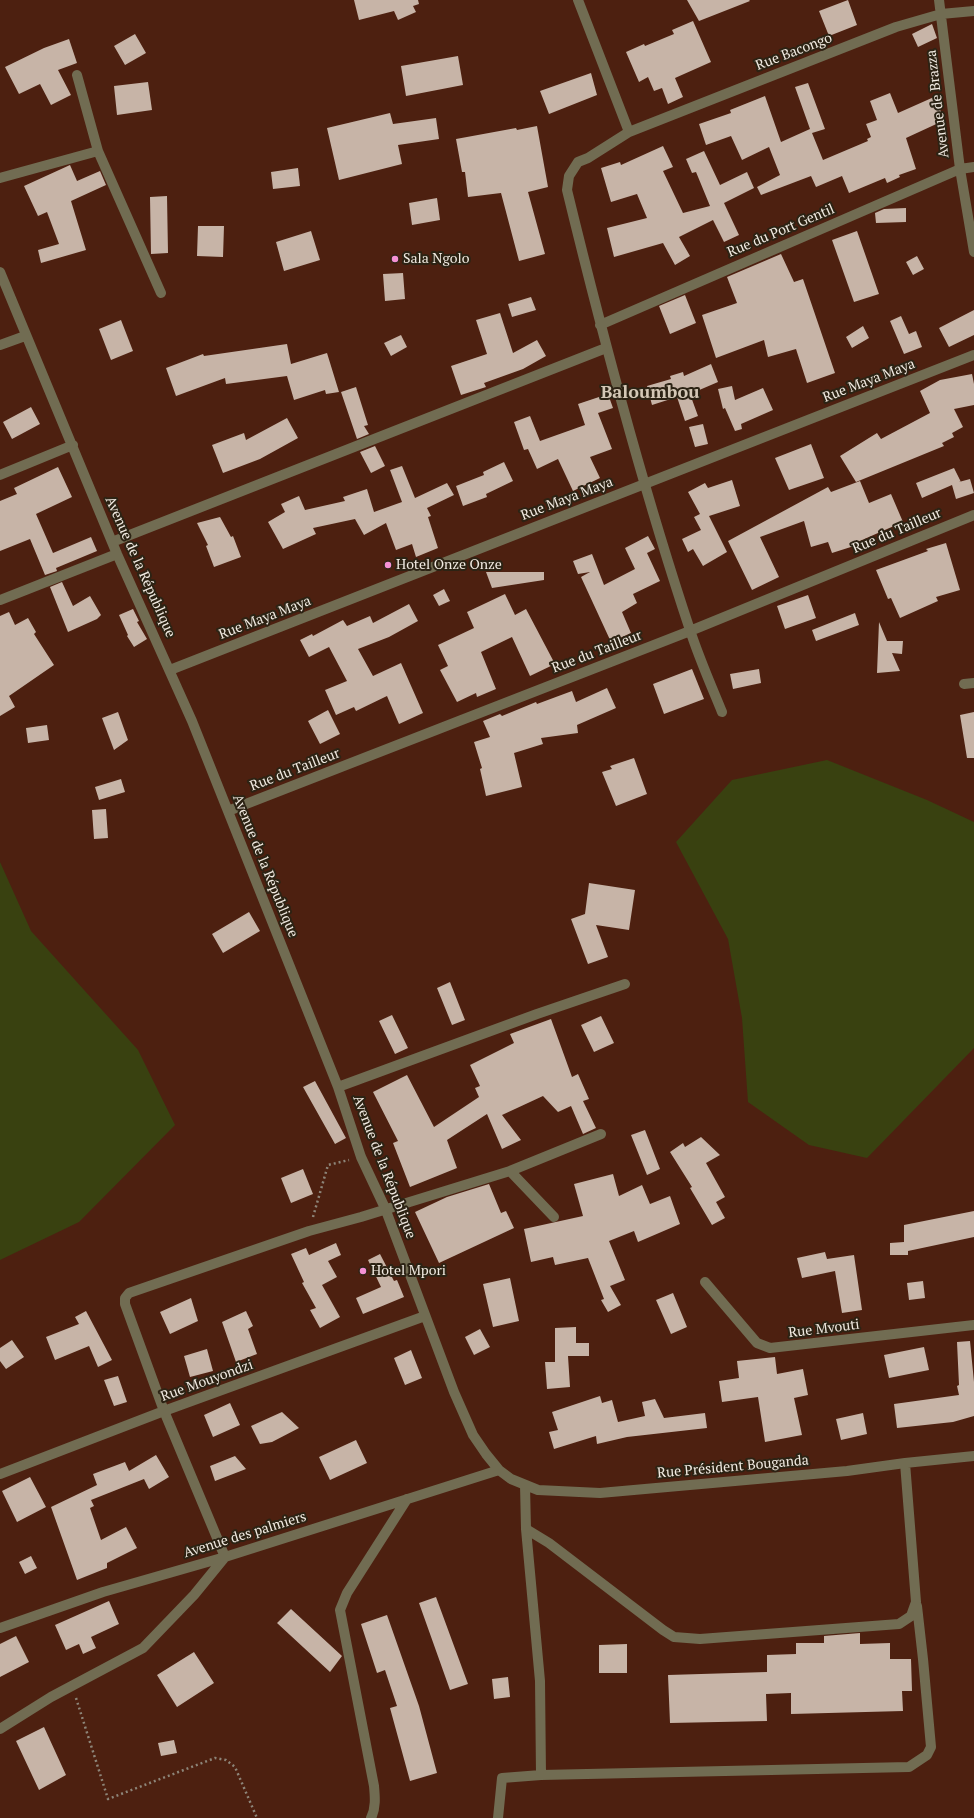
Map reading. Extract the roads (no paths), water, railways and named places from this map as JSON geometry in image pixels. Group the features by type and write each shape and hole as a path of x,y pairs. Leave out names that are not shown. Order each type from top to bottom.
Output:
{"street":[{"path":"578,0 629,132"},
{"name":"Avenue de Brazza","path":"939,0 960,169 974,252"},
{"name":"Rue Bacongo","path":"722,712 690,631 645,484 606,348 567,190 569,176 578,162 588,158 629,132 896,27 941,14 974,11"},
{"path":"77,75 98,151 161,293"},
{"path":"0,178 98,151"},
{"name":"Rue du Port Gentil","path":"600,324 960,169 974,168"},
{"name":"Avenue de la République","path":"0,272 25,336 73,445 117,554 170,670 228,811 338,1087 361,1156 385,1208 454,1392 473,1435 499,1470"},
{"path":"0,345 25,336"},
{"path":"112,542 606,348"},
{"name":"Rue Maya Maya","path":"170,670 974,355"},
{"path":"0,475 73,445"},
{"name":"Rue du Tailleur","path":"228,811 690,631 974,515"},
{"path":"0,600 117,554"},
{"path":"338,1087 537,1014 625,984"},
{"path":"0,1729 51,1697 143,1648 194,1595 225,1557 164,1411 125,1304 125,1298 129,1293 309,1230 510,1171 601,1134"},
{"path":"510,1171 554,1217"},
{"name":"Rue Mvouti","path":"705,1282 757,1343 770,1348 974,1325"},
{"name":"Rue Mouyondzi","path":"0,1474 164,1411 425,1316"},
{"name":"Rue Président Bouganda","path":"499,1470 525,1486 538,1490 600,1493 847,1471 974,1456"},
{"path":"498,1818 502,1778 541,1775 909,1767 927,1755 931,1746 924,1659 916,1602 905,1463"},
{"name":"Avenue des palmiers","path":"0,1628 102,1592 225,1557 499,1470"},
{"path":"525,1486 526,1529 540,1681 541,1775"},
{"path":"371,1818 375,1797 374,1786 340,1610 347,1593 407,1499"},
{"path":"526,1529 549,1543 674,1637 700,1639 746,1637 899,1624 911,1616 916,1602"}],"place":[{"name":"Sala Ngolo","path":"395,259"},
{"name":"Hotel Onze Onze","path":"388,565"},
{"name":"Hotel Mpori","path":"363,1271"}],"district":[{"name":"Baloumbou","path":"650,393"}]}
